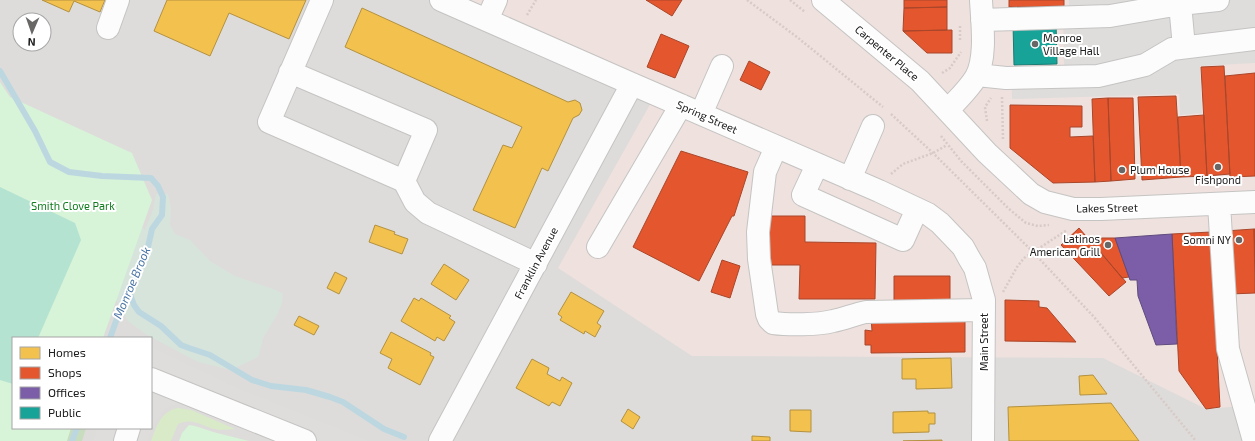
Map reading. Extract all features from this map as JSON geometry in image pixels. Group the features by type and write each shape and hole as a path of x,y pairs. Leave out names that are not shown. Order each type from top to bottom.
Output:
{"street":[{"path":"108,28 118,0"},
{"path":"322,0 269,122 404,181 415,202 428,213 536,264"},
{"name":"Spring Street","path":"442,0 928,214 940,223 963,247"},
{"path":"487,20 496,0"},
{"name":"Carpenter Place","path":"824,0 920,81 948,110"},
{"path":"948,110 963,95 977,75 983,55 982,10 1110,16 1180,4 1218,0"},
{"path":"1180,4 1184,47"},
{"path":"977,75 1001,81 1098,76 1145,65 1172,48 1255,39"},
{"path":"701,114 722,66"},
{"path":"290,72 426,130 404,181"},
{"name":"Franklin Avenue","path":"440,441 632,84"},
{"path":"598,247 681,106"},
{"name":"Lakes Street","path":"948,110 987,153 1031,194 1045,202 1073,209 1255,202"},
{"path":"850,179 873,126"},
{"path":"776,147 766,172 758,242 759,259 768,314 773,323 822,324 866,312 984,310"},
{"path":"817,165 804,195 903,240 917,209"},
{"path":"1218,204 1228,349 1254,441"},
{"name":"Main Street","path":"963,247 975,268 984,300 984,441"},
{"path":"152,379 305,441"},
{"path":"125,441 129,429"}],"path":[{"path":"527,16 536,0"},
{"path":"747,0 797,37 882,106 933,153 1032,251 1094,317 1196,441"},
{"path":"942,73 950,68 960,53 960,23"},
{"path":"991,126 986,120 985,107 1001,81"},
{"path":"999,136 1003,142 1001,81"},
{"path":"886,178 903,164 933,153 951,143"},
{"path":"1001,295 1024,258 1032,251 1071,227"}],"shaded area":[{"path":"0,0 1255,0 1255,441 0,441"},
{"path":"471,0 1255,0 1255,405 1206,409 1103,358 692,356 558,268 661,85"},
{"path":"1069,0 1255,0 1255,63 1200,66 1202,113 1180,115 1179,94 1012,99 1011,69 1064,68 1063,12 1069,11"},
{"path":"156,194 168,194 171,209 170,225 175,234 190,240 210,261 235,276 276,290 283,294 282,303 278,313 263,338 259,355 256,358 231,370 198,362 147,335 128,321 105,279 128,216 145,230 153,210"},
{"path":"152,347 237,388 369,441 280,441 188,405 178,404 166,408 152,427"},
{"path":"98,429 151,429 147,441 94,441"}],"green space":[{"name":"Smith Clove Park","path":"0,82 10,97 132,153 152,200 103,337 12,337 12,429 71,429 67,441 0,441"},
{"path":"0,187 75,223 81,240 38,337 12,337 12,384 0,380"},
{"path":"178,408 191,410 235,429 217,430 188,421 178,424 171,441 151,441 157,425 163,416"},
{"path":"189,425 249,441 179,441 182,433"},
{"path":"49,429 86,429 82,441 46,441"}],"building: Homes":[{"path":"42,0 105,0 100,12 74,1 69,12"},
{"path":"167,0 306,0 289,39 229,13 210,56 154,31"},
{"path":"362,8 568,102 575,100 580,103 582,110 579,115 573,118 548,171 542,168 515,228 473,210 503,145 512,148 522,127 345,47"},
{"path":"375,225 395,232 394,234 408,239 402,254 369,242"},
{"path":"444,264 469,280 456,300 431,284"},
{"path":"335,272 347,278 339,294 327,288"},
{"path":"571,292 604,311 597,323 601,326 595,337 585,331 584,334 560,320 562,317 558,314"},
{"path":"414,298 419,301 421,298 451,316 449,318 455,322 444,341 437,337 435,341 401,321"},
{"path":"299,316 319,326 314,335 294,325"},
{"path":"391,332 431,353 430,355 434,357 420,385 388,368 392,359 380,353"},
{"path":"951,358 952,388 916,389 916,379 902,379 902,359"},
{"path":"532,359 549,368 547,374 560,381 562,377 572,383 560,406 552,402 549,406 516,388"},
{"path":"1093,375 1107,394 1080,395 1079,376"},
{"path":"1111,403 1139,441 1009,441 1008,407"},
{"path":"628,409 640,417 633,429 621,421"},
{"path":"790,410 811,410 811,432 790,431"},
{"path":"928,411 928,413 935,413 935,424 929,424 929,432 893,433 893,412"},
{"path":"752,436 770,437 770,441 752,441"},
{"path":"942,440 942,441 903,441"}],"building: Shops":[{"path":"646,0 682,0 672,16"},
{"path":"904,0 947,0 947,7 904,8"},
{"path":"1009,0 1064,0 1064,6 1009,7"},
{"path":"947,7 947,30 903,31 904,8"},
{"path":"952,30 952,53 927,53 903,31"},
{"path":"661,34 689,46 675,78 647,67"},
{"path":"749,61 770,72 761,90 740,80"},
{"path":"1224,66 1230,174 1207,176 1201,67"},
{"path":"1255,73 1255,176 1230,177 1225,76"},
{"path":"1176,96 1181,177 1142,180 1138,97"},
{"path":"1108,98 1133,98 1135,179 1111,181"},
{"path":"1108,98 1111,181 1095,182 1092,99"},
{"path":"1010,105 1082,106 1082,127 1070,127 1070,137 1093,136 1095,182 1053,183 1010,148"},
{"path":"1204,115 1207,176 1181,177 1178,117"},
{"path":"681,151 748,172 734,216 732,216 699,281 633,247"},
{"path":"767,216 805,216 805,242 876,243 875,299 799,299 800,265 767,265"},
{"path":"1079,228 1126,282 1109,296 1061,245"},
{"path":"1254,229 1255,229 1255,257"},
{"path":"1254,229 1255,293 1230,294 1225,231"},
{"path":"1211,232 1220,407 1206,409 1179,371 1172,234"},
{"path":"1089,238 1115,238 1129,277 1122,278"},
{"path":"722,260 740,266 730,298 711,292"},
{"path":"894,276 950,276 950,305 894,305"},
{"path":"1005,300 1039,301 1039,307 1047,308 1076,342 1005,341"},
{"path":"871,316 965,316 965,352 871,353 871,345 865,345 865,330 872,331"}],"building: Offices":[{"path":"1172,234 1177,344 1156,345 1138,296 1137,280 1130,280 1115,238"}],"building: Public":[{"name":"Monroe Village Hall","path":"1056,22 1057,64 1014,65 1013,23"}],"waterway":[{"name":"Monroe Brook","path":"0,71 35,131 50,162 69,172 102,176 151,178 158,186 163,197 162,215 152,229 146,256 125,296 110,337"},
{"path":"128,289 134,305 139,312 161,326 181,345 210,355 252,380 271,386 306,390 343,402 384,429 404,437"},
{"name":"Monroe Brook","path":"72,441 77,429"}],"place":[{"name":"Monroe Village Hall","path":"1035,44"},
{"name":"Fishpond","path":"1218,167"},
{"name":"Plum House","path":"1122,170"},
{"name":"Somni NY","path":"1239,240"},
{"name":"Latinos American Grill","path":"1108,245"}]}
